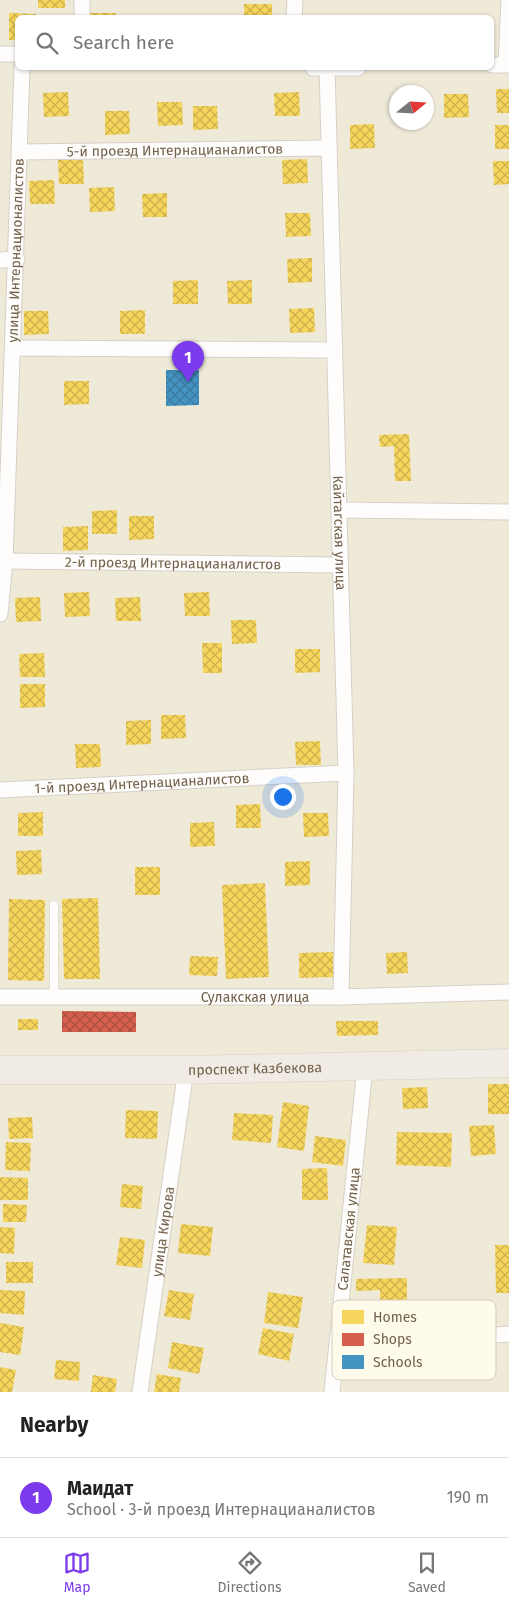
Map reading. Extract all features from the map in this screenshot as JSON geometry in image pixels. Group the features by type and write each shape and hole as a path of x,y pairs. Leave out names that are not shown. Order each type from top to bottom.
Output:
{"highway":[{"name":"проспект Казбекова","path":"0,1059 509,1050"},
{"name":"проспект Казбекова","path":"0,1070 186,1070 509,1063"}],"street":[{"path":"82,0 82,15"},
{"path":"294,15 295,0"},
{"path":"502,65 509,0"},
{"path":"0,54 15,54"},
{"name":"улица Интернационалистов","path":"0,614 5,561 17,259 22,70"},
{"name":"Кайтагская улица","path":"327,70 346,773 341,997"},
{"name":"5-й проезд Интернацианалистов","path":"20,152 329,148"},
{"path":"0,260 17,259"},
{"path":"12,348 335,350"},
{"path":"339,510 509,512"},
{"name":"2-й проезд Интернацианалистов","path":"5,561 340,565"},
{"name":"1-й проезд Интернацианалистов","path":"0,790 346,773"},
{"name":"Сулакская улица","path":"0,997 341,997 509,992"},
{"name":"Салатавская улица","path":"341,1300 365,1066"},
{"name":"улица Кирова","path":"140,1392 186,1070"},
{"path":"496,1335 509,1334"}],"lane":[{"path":"54,904 54,996"}],"shaded area":[{"path":"0,0 509,0 509,1392 0,1392"}],"building: Homes":[{"path":"38,0 65,0 65,8 38,8"},
{"path":"244,4 272,4 272,15 244,15"},
{"path":"9,13 36,14 15,15 15,40 9,40"},
{"path":"89,13 116,13 116,15 89,15"},
{"path":"496,89 509,89 509,113 497,113"},
{"path":"68,92 69,116 44,117 43,93"},
{"path":"299,92 300,116 275,116 274,93"},
{"path":"444,94 468,94 469,117 444,118"},
{"path":"157,102 182,102 183,125 158,126"},
{"path":"193,106 217,106 218,129 193,130"},
{"path":"105,111 129,111 130,134 105,135"},
{"path":"374,124 375,148 350,149 350,125"},
{"path":"495,125 509,125 509,149 495,149"},
{"path":"307,159 308,183 283,184 282,160"},
{"path":"58,160 83,160 84,184 59,184"},
{"path":"493,161 509,161 509,184 494,185"},
{"path":"54,180 55,204 30,204 29,181"},
{"path":"114,187 115,211 90,212 89,188"},
{"path":"167,193 167,217 143,217 142,194"},
{"path":"285,213 310,213 311,236 286,237"},
{"path":"312,258 312,282 288,283 287,259"},
{"path":"198,280 198,304 173,304 173,281"},
{"path":"252,280 252,304 228,304 227,281"},
{"path":"314,308 315,332 290,333 289,309"},
{"path":"145,310 145,334 120,334 120,311"},
{"path":"24,311 48,311 49,334 24,335"},
{"path":"64,381 89,381 89,404 64,405"},
{"path":"409,434 411,481 395,481 394,446 380,447 379,435"},
{"path":"117,510 117,534 92,534 92,511"},
{"path":"129,516 154,516 154,539 129,540"},
{"path":"88,526 88,550 63,551 63,527"},
{"path":"89,592 90,616 65,617 64,593"},
{"path":"209,592 210,616 185,616 184,593"},
{"path":"40,597 41,621 16,622 15,598"},
{"path":"140,597 141,621 116,621 115,598"},
{"path":"231,620 256,620 257,643 232,644"},
{"path":"202,643 222,643 222,673 203,673"},
{"path":"295,649 320,649 320,672 295,673"},
{"path":"44,653 45,677 20,677 19,654"},
{"path":"20,684 45,684 45,707 20,708"},
{"path":"161,715 185,715 186,738 161,739"},
{"path":"151,720 151,744 126,745 126,721"},
{"path":"320,741 321,765 296,765 295,742"},
{"path":"75,744 100,744 101,767 76,768"},
{"path":"260,804 261,828 236,828 236,805"},
{"path":"43,812 43,836 18,836 18,813"},
{"path":"303,813 328,813 329,836 304,837"},
{"path":"214,822 215,846 190,847 190,823"},
{"path":"41,850 42,874 17,875 16,851"},
{"path":"310,861 310,885 285,886 285,862"},
{"path":"135,867 160,867 160,895 135,895"},
{"path":"265,883 269,977 226,979 222,885"},
{"path":"98,898 100,979 64,979 62,899"},
{"path":"9,899 45,900 44,981 8,980"},
{"path":"333,952 333,977 299,978 299,953"},
{"path":"407,952 408,973 387,974 386,953"},
{"path":"190,956 218,957 217,976 189,975"},
{"path":"18,1019 38,1019 38,1030 18,1030"},
{"path":"336,1021 378,1021 378,1035 337,1036"},
{"path":"488,1084 509,1084 509,1114 488,1114"},
{"path":"427,1087 428,1108 403,1109 402,1088"},
{"path":"283,1102 309,1106 304,1151 277,1147"},
{"path":"126,1110 158,1111 157,1139 125,1138"},
{"path":"234,1113 273,1115 271,1143 232,1140"},
{"path":"32,1117 33,1138 9,1139 8,1118"},
{"path":"494,1125 496,1154 471,1156 469,1126"},
{"path":"397,1132 452,1133 451,1167 396,1165"},
{"path":"315,1136 346,1140 343,1166 312,1162"},
{"path":"6,1142 31,1143 30,1171 5,1170"},
{"path":"327,1168 328,1200 302,1200 302,1169"},
{"path":"0,1177 28,1178 28,1200 0,1200"},
{"path":"122,1184 143,1186 141,1209 120,1207"},
{"path":"3,1204 27,1205 26,1222 3,1222"},
{"path":"181,1224 213,1227 210,1256 178,1253"},
{"path":"367,1225 397,1227 394,1265 363,1263"},
{"path":"0,1227 15,1228 14,1254 0,1253"},
{"path":"120,1237 145,1240 142,1268 116,1265"},
{"path":"495,1245 509,1245 509,1293 496,1293"},
{"path":"6,1262 33,1262 33,1283 6,1283"},
{"path":"407,1278 407,1300 380,1300 380,1290 356,1291 356,1279"},
{"path":"0,1290 25,1291 24,1315 0,1313"},
{"path":"169,1290 194,1294 190,1320 164,1316"},
{"path":"268,1292 303,1297 298,1328 264,1323"},
{"path":"0,1323 24,1327 20,1355 0,1352"},
{"path":"263,1328 294,1334 289,1361 258,1354"},
{"path":"172,1342 204,1348 199,1374 168,1368"},
{"path":"56,1360 80,1362 79,1381 54,1379"},
{"path":"0,1367 16,1370 12,1392 0,1392"},
{"path":"157,1374 181,1378 179,1392 154,1392"},
{"path":"93,1375 117,1379 115,1392 91,1392"}],"building: Shops":[{"path":"62,1011 136,1012 136,1032 62,1032"}],"building: Schools":[{"path":"166,370 199,370 199,405 166,406"}],"place":[{"name":"Маидат","path":"188,382"}]}
